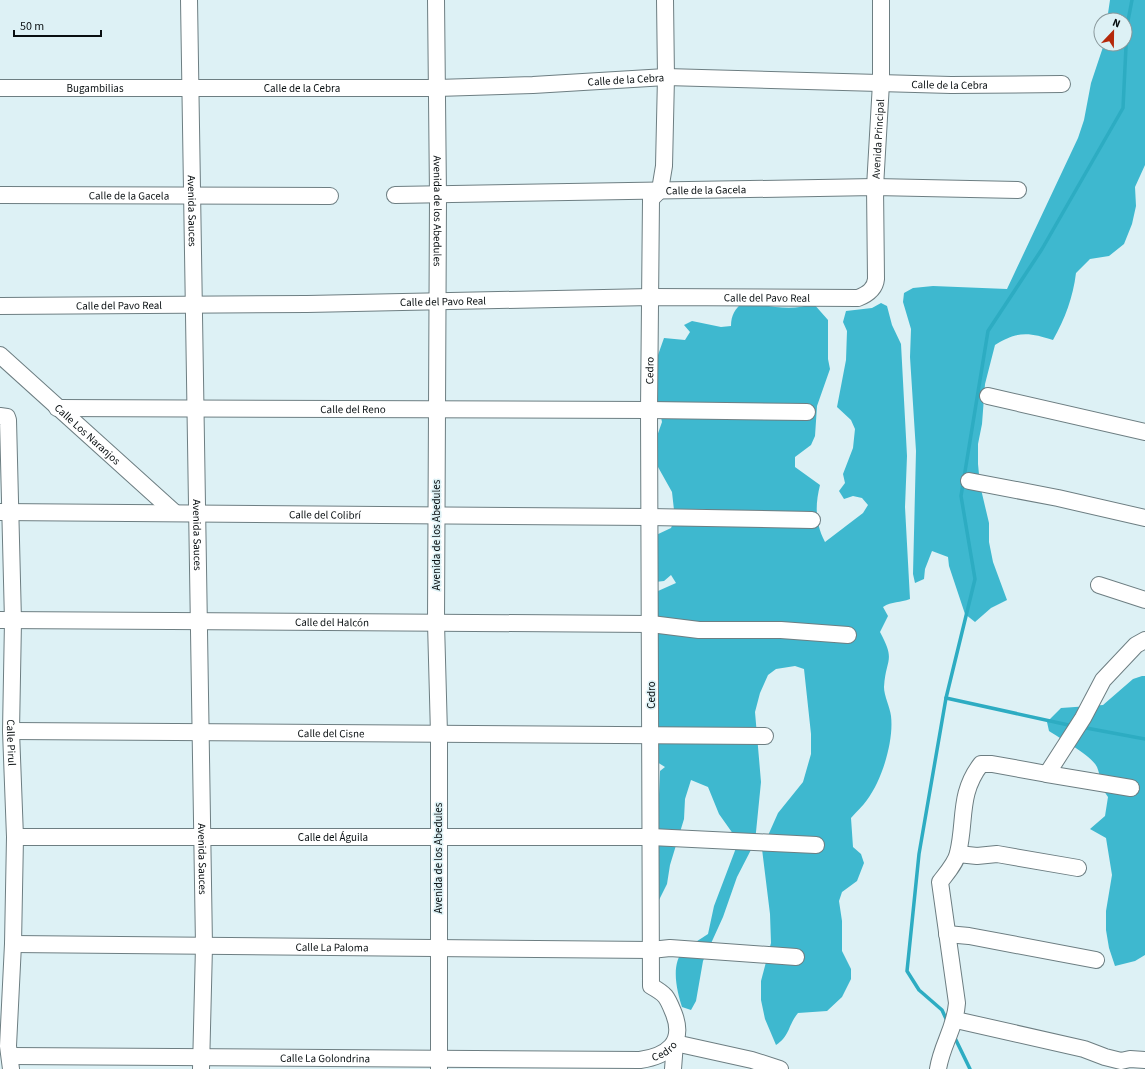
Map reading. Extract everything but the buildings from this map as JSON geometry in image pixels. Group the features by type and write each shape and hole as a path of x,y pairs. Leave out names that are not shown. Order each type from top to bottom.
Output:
{"street":[{"name":"Avenida Sauces","path":"189,0 203,837 204,946 201,1063"},
{"name":"Avenida de los Abedules","path":"436,0 438,196 436,623 439,734 439,1064"},
{"name":"Cedro","path":"640,1060 655,1058 667,1051 675,1042 678,1025 666,994 651,986 651,624 649,410 652,199 660,190 664,166 666,77 665,0"},
{"name":"Avenida Principal","path":"876,279 875,188 881,83 881,0"},
{"name":"Calle de la Cebra","path":"190,88 437,88 533,85 666,77 881,83 1062,84"},
{"name":"Bugambilias","path":"0,88 190,88"},
{"name":"Calle de la Gacela","path":"395,195 438,196 518,192 875,188 1018,190"},
{"name":"Calle de la Gacela","path":"0,195 330,196"},
{"name":"Calle del Pavo Real","path":"0,306 194,306 437,300 651,297 858,298 872,290 876,285 876,279"},
{"name":"Calle Los Naranjos","path":"0,355 175,513"},
{"path":"988,396 1145,432"},
{"name":"Calle del Reno","path":"57,408 808,412"},
{"name":"Calle Pirul","path":"3,416 6,620 15,837 13,944 8,1046 11,1063"},
{"path":"969,481 1058,498 1145,518"},
{"name":"Calle del Colibrí","path":"5,512 649,516 812,520"},
{"path":"1099,585 1145,600"},
{"name":"Calle del Halcón","path":"6,620 651,624 699,630 781,630 848,635"},
{"path":"1047,774 1083,718 1103,680 1136,645 1145,640"},
{"name":"Calle del Cisne","path":"11,731 765,736"},
{"path":"938,1069 942,1047 956,1020 958,1003 940,882 958,854 961,820 968,785 974,774 981,764 992,764 1131,788"},
{"name":"Calle del Águila","path":"15,837 651,837 816,845"},
{"path":"958,854 977,856 997,854 1078,868"},
{"path":"947,934 969,936 1096,960"},
{"name":"Calle La Paloma","path":"13,944 651,950 670,948 796,957"},
{"path":"956,1020 1084,1049 1121,1061 1130,1059 1145,1060"},
{"path":"673,1069 675,1042 752,1060 780,1069"},
{"name":"Calle La Golondrina","path":"11,1063 511,1064 640,1060"}],"shaded area":[{"path":"1110,0 1145,0 1145,165 1135,187 1136,206 1132,224 1124,244 1109,256 1090,259 1076,273 1068,308 1053,340 1037,335 1023,334 1010,337 995,345 985,384 982,424 978,444 978,464 980,485 989,523 989,542 993,562 1007,600 991,608 975,622 965,614 949,566 948,557 932,551 925,569 924,579 915,583 913,574 916,451 910,357 911,329 903,302 904,293 913,288 933,286 1007,289 1078,138 1084,120 1091,83 1101,52 1133,52 1133,12 1108,12"},
{"path":"743,302 788,308 805,306 813,303 828,320 828,359 830,369 817,406 815,436 811,445 795,457 795,467 820,485 817,500 817,514 819,528 825,542 863,513 868,505 862,498 853,496 844,499 839,491 845,483 843,474 853,448 855,429 851,420 837,407 846,360 847,331 843,322 846,311 872,308 881,303 887,306 892,325 901,344 907,456 905,507 910,599 883,607 888,616 880,632 888,649 889,655 884,687 891,716 891,737 886,760 878,782 865,802 851,818 853,847 861,854 864,863 857,881 842,892 839,901 842,921 842,951 851,969 851,979 842,997 827,1011 798,1013 784,1038 776,1045 765,1019 761,1000 761,981 771,943 770,914 762,849 778,813 803,782 811,754 811,734 804,669 795,666 776,669 768,675 760,693 755,712 761,782 755,842 737,877 723,917 703,961 696,1001 691,1010 682,1007 680,1001 676,978 677,963 684,950 708,934 714,906 736,848 736,838 719,814 708,787 691,780 685,799 684,819 670,865 667,884 654,910 660,771 665,767 657,762 654,609 658,591 676,583 671,575 664,581 655,582 658,574 653,564 654,536 671,528 675,519 672,492 658,467 656,439 662,422 658,403 658,355 664,338 685,340 690,332 684,325 692,321 721,327 731,326 734,312"},
{"path":"1145,676 1145,955 1135,961 1115,966 1109,948 1106,930 1106,911 1112,875 1106,838 1090,829 1105,816 1108,797 1102,786 1097,767 1094,762 1082,752 1049,731 1047,722 1061,708 1103,705 1133,679"}],"waterway":[{"path":"948,1023 942,1010 919,990 907,971 919,854 946,698 975,579 961,496 988,331 1042,249 1123,108 1127,26 1132,0"},
{"path":"946,698 1073,726"},
{"path":"1081,727 1145,739"},
{"path":"954,1036 970,1069"}]}
